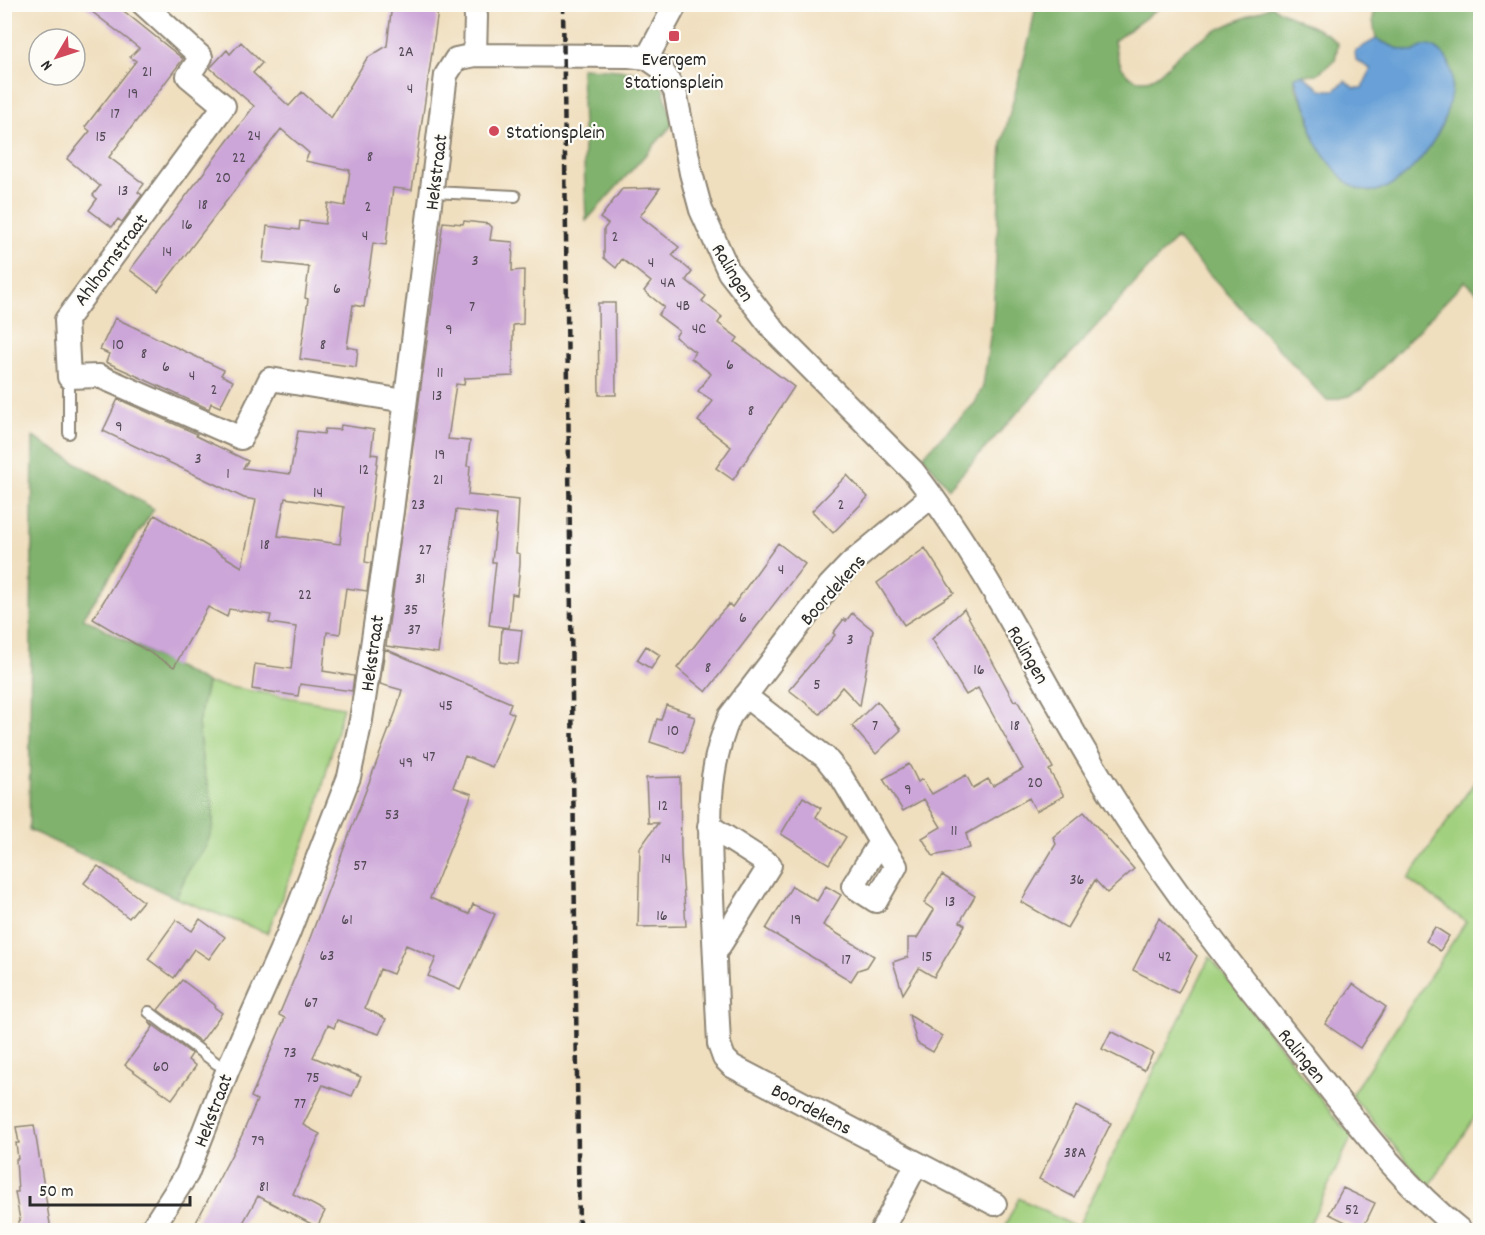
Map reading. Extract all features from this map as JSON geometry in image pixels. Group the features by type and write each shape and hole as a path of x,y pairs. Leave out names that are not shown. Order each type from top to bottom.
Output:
{"street":[{"name":"Ahlhornstraat","path":"69,377 66,320 224,106 188,76 201,57 143,4"},
{"path":"474,4 475,55 647,58 676,4"},
{"name":"Hekstraat","path":"151,1230 177,1193 187,1174 228,1069 288,934 349,777 361,720 392,511 446,75 456,59 465,55 475,55"},
{"name":"Ralingen","path":"647,58 660,67 675,91 691,173 701,210 729,272 777,334 913,471 984,576 1093,765 1172,887 1365,1133 1413,1189 1460,1230"},
{"path":"69,377 99,376 241,438 270,379 405,401"},
{"name":"Boordekens","path":"932,496 850,564 830,585 730,716 723,733 711,780 709,825 719,1044 724,1058 732,1066 995,1204"},
{"path":"745,696 825,757 842,778 880,842"},
{"path":"709,825 770,865 715,953"},
{"path":"882,1230 917,1163"}],"lane":[{"path":"433,192 515,196"},
{"path":"69,377 69,433"},
{"path":"149,1012 216,1063 228,1069"}],"green space":[{"path":"1036,5 1163,5 1114,41 1126,73 1130,77 1144,80 1155,76 1204,37 1271,6 1327,34 1338,44 1335,60 1317,74 1295,76 1295,87 1308,110 1312,133 1369,192 1393,184 1418,162 1450,64 1434,48 1425,47 1413,52 1396,48 1376,39 1373,20 1375,5 1480,5 1480,295 1465,281 1362,389 1349,396 1327,401 1176,238 949,488 923,456 975,403 983,386 993,316 1002,143"},
{"path":"581,68 632,72 661,81 673,124 586,221"},
{"path":"33,437 154,509 83,618 207,683 198,723 203,768 213,804 213,827 206,846 188,871 176,898 29,830"},
{"path":"207,683 343,707 314,820 267,933 176,898 188,871 206,846 213,804 203,768 198,723"},
{"path":"1480,774 1480,1109 1429,1187 1351,1095 1466,922 1408,879"},
{"path":"1210,957 1343,1128 1353,1134 1307,1230 1003,1230 1019,1198 1077,1228"}],"water":[{"path":"1376,39 1396,48 1413,52 1425,46 1438,50 1446,58 1452,80 1445,118 1426,152 1395,183 1381,190 1368,191 1355,188 1344,180 1320,149 1314,138 1309,113 1295,76 1303,75 1321,90 1335,90 1345,81 1354,88 1362,88 1371,69 1356,60 1355,51"}],"building":[{"path":"82,4 115,4 183,59 109,157 144,184 138,192 142,195 122,222 118,219 112,227 89,210 97,199 93,195 100,186 67,159 90,131 85,127 136,61 130,57 139,48"},
{"path":"392,4 439,4 412,190 393,188 386,245 373,243 364,307 353,305 347,347 358,349 356,367 300,359 308,299 305,298 309,267 263,262 267,226 299,230 300,221 325,224 328,203 345,206 350,170 305,161 309,153 281,129 158,291 130,270 254,106 210,68 227,50 230,54 241,42 262,63 253,73 289,106 302,92 331,118 367,58 387,46"},
{"path":"660,188 640,216 679,247 672,255 692,272 686,280 706,296 702,301 722,317 718,323 738,338 735,342 794,387 733,480 716,468 731,447 698,421 713,401 698,391 711,374 691,358 695,352 675,337 679,331 658,315 664,307 644,291 651,282 622,259 616,268 604,258 604,229 608,224 600,218 622,189"},
{"path":"464,221 489,224 492,227 490,240 513,242 512,271 524,270 523,324 513,325 513,376 465,378 464,385 456,384 448,439 470,441 467,466 470,466 468,495 519,500 516,553 520,554 520,564 517,595 512,594 509,628 489,625 496,562 492,562 497,515 456,510 438,653 386,646 443,222 463,224"},
{"path":"598,303 615,303 616,395 599,395"},
{"path":"115,318 224,370 221,375 233,381 220,407 211,403 209,409 106,362 109,354 100,350"},
{"path":"118,399 197,434 196,436 248,461 243,468 290,474 298,431 324,434 325,429 340,430 341,425 374,430 371,454 378,455 365,562 371,563 367,591 346,588 340,634 327,632 323,671 354,676 352,691 300,684 298,696 252,689 255,664 291,669 296,627 269,623 271,615 229,609 227,617 208,607 174,667 93,619 155,515 242,567 256,500 244,498 103,431","holes":["285,498 344,507 340,544 278,536"]},
{"path":"847,475 868,497 833,533 812,511"},
{"path":"778,543 805,564 706,692 677,668 719,615 729,604 732,607"},
{"path":"925,548 954,593 904,625 877,583"},
{"path":"964,609 1014,701 1017,700 1034,731 1053,768 1049,770 1064,796 1036,811 1029,798 966,834 970,848 933,856 922,838 941,827 924,799 903,811 883,779 909,764 918,782 922,779 932,794 966,775 973,788 988,779 993,786 1023,769 978,688 966,695 932,639"},
{"path":"852,613 873,630 860,706 842,687 820,714 789,690 835,635 833,633 844,619 846,621"},
{"path":"502,628 522,630 518,664 500,662"},
{"path":"646,646 660,655 651,669 637,660"},
{"path":"385,649 511,703 508,711 514,714 492,767 465,756 453,787 472,794 430,898 469,914 473,904 495,914 460,990 428,976 436,958 406,945 393,974 380,969 365,1008 386,1019 379,1034 337,1020 334,1028 328,1025 313,1057 361,1077 352,1096 323,1085 303,1125 320,1134 293,1194 325,1211 317,1227 258,1196 239,1230 192,1230 242,1135 257,1100 251,1097 285,1018 279,1015 396,711 402,690 380,684"},
{"path":"877,701 901,730 876,754 852,726"},
{"path":"666,705 695,717 684,753 650,742 657,719 661,720"},
{"path":"680,777 681,854 686,926 638,927 640,848 658,823 648,823 646,778"},
{"path":"803,797 821,808 816,817 846,837 829,864 781,834"},
{"path":"1084,812 1134,869 1107,893 1095,880 1067,928 1021,902 1056,844 1053,837"},
{"path":"98,866 143,901 129,918 84,883"},
{"path":"942,875 975,896 960,922 965,925 934,977 919,968 903,994 893,962 908,957 908,938 917,938 934,910 924,903"},
{"path":"792,886 817,901 826,886 841,895 823,925 874,956 867,967 858,970 851,981 766,929"},
{"path":"1159,918 1197,956 1178,993 1133,970"},
{"path":"200,919 225,937 209,959 194,949 174,978 148,959 176,920 192,931"},
{"path":"1435,927 1449,936 1440,951 1426,941"},
{"path":"182,980 222,1013 201,1042 158,1010"},
{"path":"1353,984 1386,1007 1360,1048 1325,1024"},
{"path":"909,1015 942,1036 933,1052 917,1043"},
{"path":"149,1022 192,1054 188,1060 196,1066 172,1099 125,1065 153,1027"},
{"path":"1111,1031 1153,1053 1144,1070 1102,1049"},
{"path":"1076,1106 1111,1123 1074,1197 1039,1179"},
{"path":"34,1125 51,1230 14,1230 20,1220 15,1192 18,1192 16,1143 19,1143 16,1127"},
{"path":"1343,1188 1375,1203 1362,1230 1329,1214"}],"railway":[{"path":"563,4 579,1230"}],"place":[{"name":"Evergem Stationsplein","path":"674,36"},
{"name":"Stationsplein","path":"494,131"}]}
